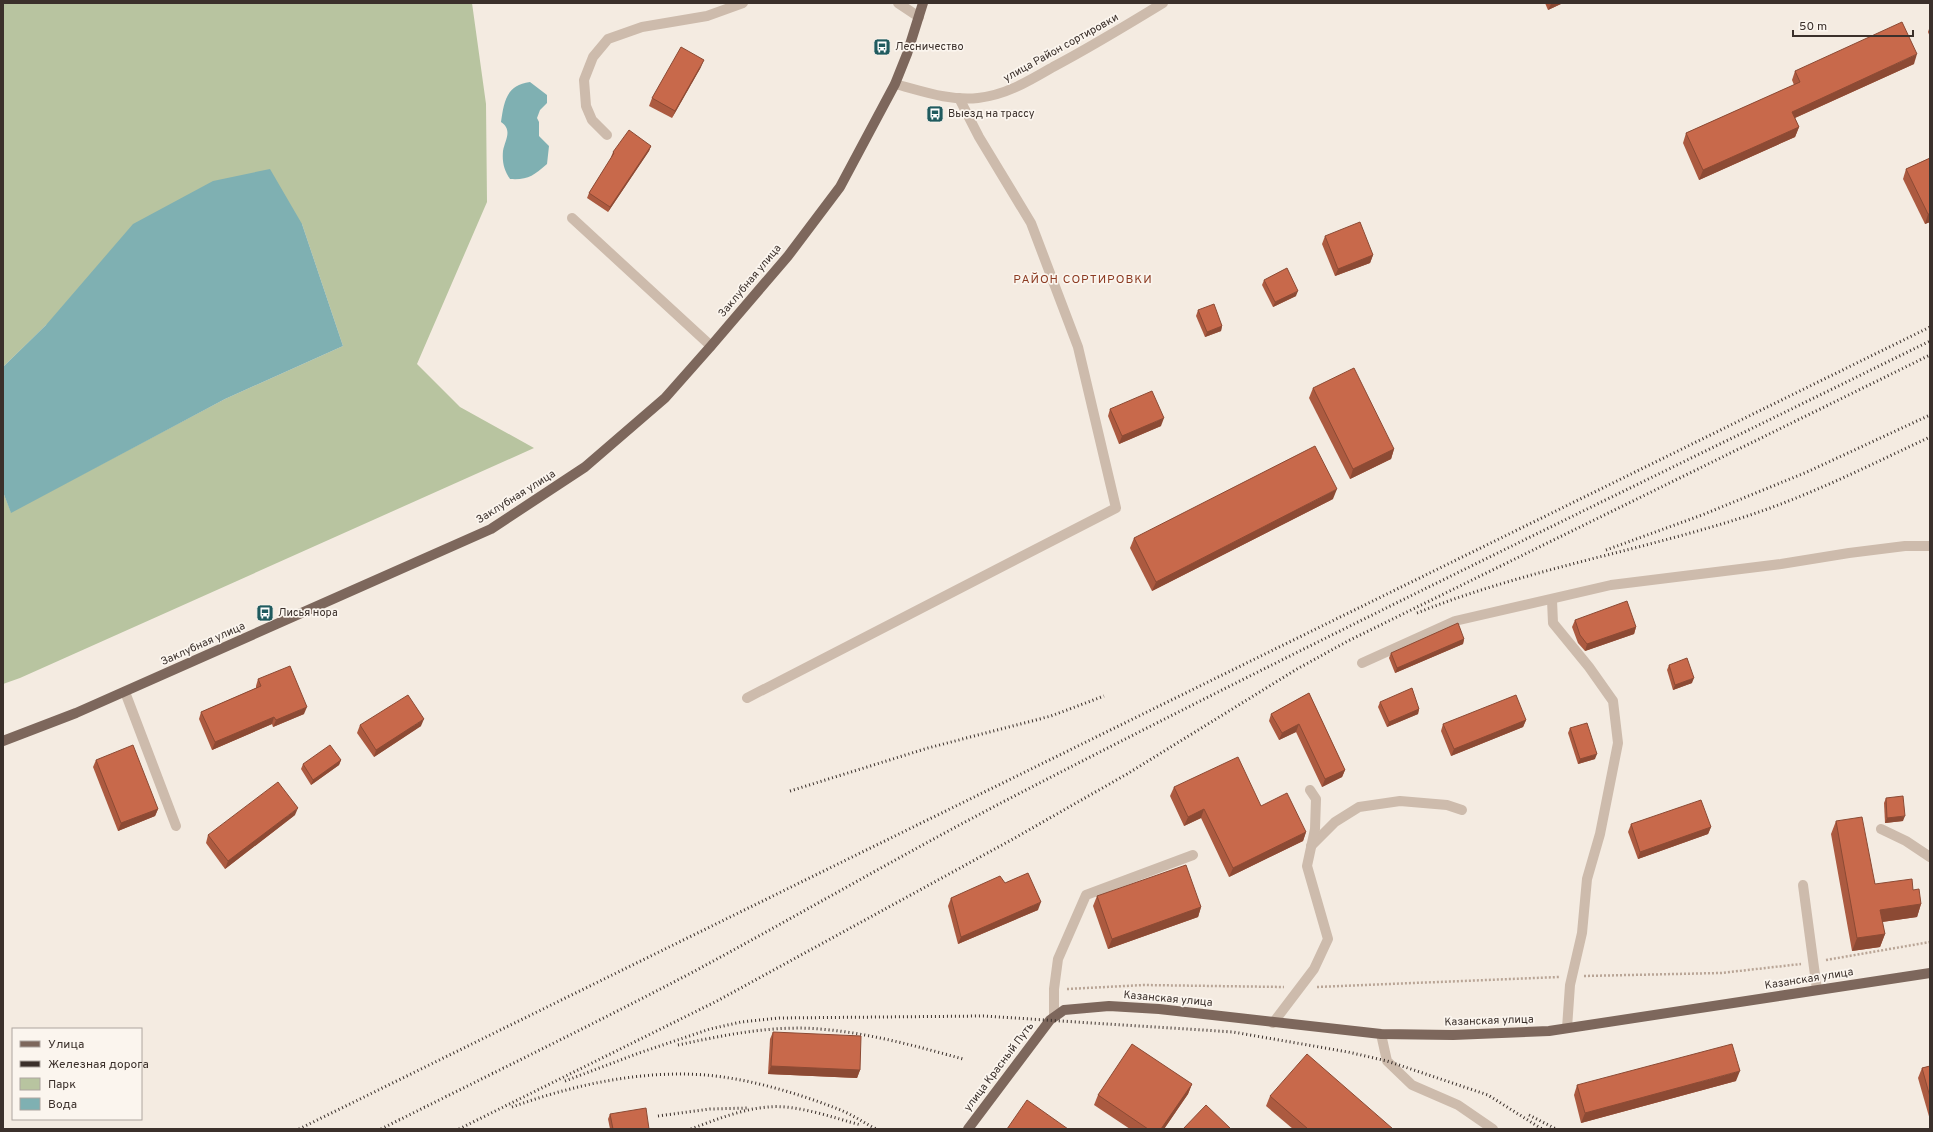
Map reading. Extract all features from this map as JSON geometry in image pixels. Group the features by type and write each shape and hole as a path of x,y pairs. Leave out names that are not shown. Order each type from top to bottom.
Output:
{"main road":[{"name":"Заклубная улица","path":"3,741 76,713 125,692 491,529 585,467 665,398 788,256 840,187 895,84 923,3"},
{"name":"Казанская улица","path":"1052,1018 1064,1010 1109,1006 1159,1009 1381,1034 1453,1035 1549,1031 1930,973"},
{"name":"улица Красный Путь","path":"968,1129 1052,1018"}],"street":[{"path":"607,135 592,120 586,106 584,80 593,57 608,39 642,27 707,16 743,3"},
{"path":"898,3 919,17"},
{"name":"улица Район сортировки","path":"895,84 939,96 959,98 979,98 1009,91 1078,54 1163,3"},
{"path":"747,698 1116,508 1078,347 1034,231 978,137 959,98"},
{"path":"572,218 711,346"},
{"path":"1362,663 1455,621 1611,586 1781,564 1849,552 1905,546 1930,546"},
{"path":"1552,600 1553,623 1613,701 1618,743 1600,834 1587,879 1582,933 1572,976 1567,1028"},
{"path":"125,692 176,826"},
{"path":"1273,1023 1314,969 1328,939 1307,866 1315,829 1316,799 1310,790"},
{"path":"1311,846 1335,822 1359,807 1400,801 1447,805 1462,810"},
{"path":"1881,829 1906,841 1930,857"},
{"path":"1052,1018 1058,959 1086,895 1193,855"},
{"path":"1804,885 1818,990"},
{"path":"1381,1034 1387,1061 1412,1085 1458,1105 1493,1129"}],"path":[{"path":"1054,989 1144,985 1300,988 1572,976 1721,972 1814,962 1930,942"}],"green space":[{"path":"3,3 472,3 486,104 487,202 417,364 460,407 534,448 20,678 3,684 3,492 11,512 225,399 343,346 302,224 46,325 3,367"}],"water":[{"path":"530,82 547,95 547,103 540,110 537,118 539,122 539,136 549,146 547,164 538,172 526,178 510,179 506,172 503,159 507,128 501,122 503,108 511,91 522,84"},
{"path":"270,169 302,224 343,346 225,399 11,513 3,492 3,367 46,325 133,224 213,181"}],"building":[{"path":"1902,22 1917,54 1792,112 1799,127 1703,170 1686,133 1800,82 1795,71"},
{"path":"681,47 704,60 675,111 652,98"},
{"path":"629,130 651,146 610,207 589,193 614,153 613,152"},
{"path":"1930,158 1930,214 1928,214 1906,169"},
{"path":"1360,222 1373,255 1338,269 1325,236"},
{"path":"1287,268 1298,291 1275,302 1264,280"},
{"path":"1214,304 1222,326 1207,332 1198,310"},
{"path":"1354,368 1394,449 1353,469 1313,388"},
{"path":"1152,391 1164,418 1122,436 1110,409"},
{"path":"1315,446 1337,489 1156,582 1134,538"},
{"path":"1627,601 1636,627 1587,644 1580,635 1575,620"},
{"path":"1458,623 1464,639 1397,668 1391,653"},
{"path":"1687,658 1694,678 1675,685 1669,665"},
{"path":"290,666 307,707 276,720 274,717 215,742 201,712 261,686 258,679"},
{"path":"1412,688 1419,709 1389,722 1380,702"},
{"path":"1309,693 1345,770 1325,779 1299,724 1282,733 1271,714"},
{"path":"408,695 424,719 376,750 360,725"},
{"path":"1516,695 1526,720 1454,749 1443,724"},
{"path":"1587,723 1597,754 1580,759 1570,728"},
{"path":"133,745 158,809 121,823 96,760"},
{"path":"330,745 341,760 313,780 303,764"},
{"path":"1238,757 1261,806 1287,793 1306,832 1233,868 1204,809 1188,817 1174,787"},
{"path":"278,782 298,808 228,861 208,835"},
{"path":"1903,796 1905,816 1887,818 1886,798"},
{"path":"1701,800 1711,827 1640,852 1631,824"},
{"path":"1862,817 1875,884 1912,879 1913,890 1919,889 1921,904 1880,910 1885,934 1857,938 1836,821"},
{"path":"1186,865 1201,907 1112,939 1097,896"},
{"path":"1028,873 1041,902 961,937 951,898 1000,876 1005,883"},
{"path":"773,1032 861,1036 860,1070 771,1066"},
{"path":"1132,1044 1192,1084 1161,1129 1148,1129 1098,1095"},
{"path":"1732,1044 1740,1071 1585,1113 1577,1085"},
{"path":"1307,1054 1393,1129 1308,1129 1270,1096"},
{"path":"1930,1066 1930,1097 1922,1068"},
{"path":"1027,1100 1068,1129 1007,1129"},
{"path":"1206,1105 1231,1129 1183,1129"},
{"path":"646,1108 649,1129 613,1129 610,1114"}],"railway":[{"path":"299,1129 1930,327"},
{"path":"381,1129 693,972 960,824 1115,744 1463,570 1930,341"},
{"path":"459,1129 717,1001 1013,839 1127,774 1297,669 1348,641 1930,355"},
{"path":"1606,550 1702,515 1807,472 1930,415"},
{"path":"1417,613 1496,585 1701,530 1766,510 1790,501 1930,437"},
{"path":"790,791 928,748 1051,716 1104,696"},
{"path":"565,1081 639,1053 710,1029 741,1022 779,1018 983,1016 1233,1032 1348,1052 1387,1061 1488,1095 1542,1129"},
{"path":"678,1045 749,1032 784,1028 802,1028 838,1031 874,1037 963,1059"},
{"path":"512,1107 559,1092 607,1081 656,1075 706,1075 756,1083 790,1092 843,1111 876,1129"},
{"path":"691,1129 739,1112 768,1107 791,1108 815,1112 861,1125"},
{"path":"658,1116 710,1109 748,1108"},
{"path":"1529,1115 1556,1129"}],"place":[{"name":"Лесничество","path":"882,47"},
{"name":"Выезд на трассу","path":"935,114"},
{"name":"Лисья нора","path":"265,613"}],"district":[{"name":"РАЙОН СОРТИРОВКИ","path":"1083,280"}]}
